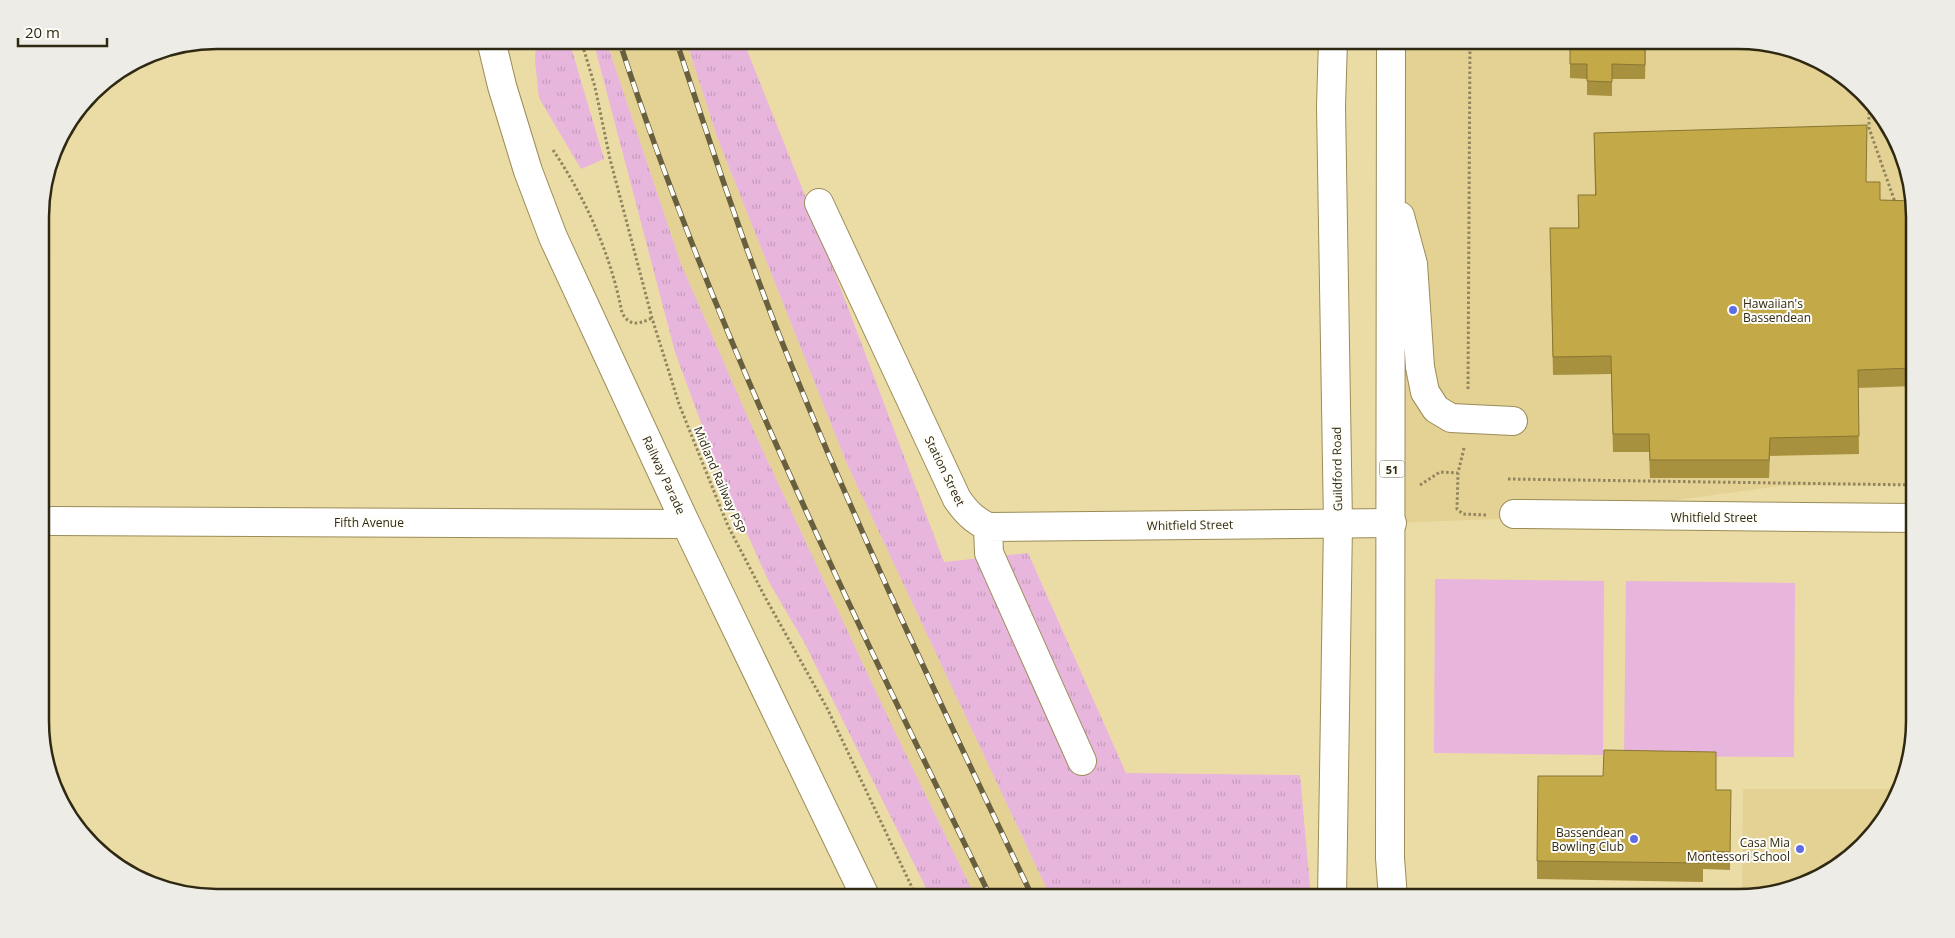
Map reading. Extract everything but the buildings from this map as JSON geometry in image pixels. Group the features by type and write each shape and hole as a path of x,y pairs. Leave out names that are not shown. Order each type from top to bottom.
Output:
{"main road":[{"name":"Railway Parade","path":"493,49 502,86 528,171 553,237 686,524 862,889"},
{"path":"1319,49 1330,106"},
{"name":"Guildford Road","path":"1332,49 1330,106 1338,524 1332,889"},
{"name":"51","path":"1391,49 1392,523 1390,858 1393,889"},
{"path":"1391,180 1413,264 1420,368 1425,392 1436,408 1451,418 1512,422"},
{"name":"Station Street","path":"819,202 957,498 965,511 976,521 988,527"},
{"name":"Whitfield Street","path":"1514,514 1552,516 1906,518"},
{"name":"Fifth Avenue","path":"52,521 686,524"},
{"name":"Whitfield Street","path":"988,527 1392,523"},
{"path":"988,527 990,553 1082,761"}],"path":[{"name":"Midland Railway PSP","path":"584,49 596,87 610,159 652,318 679,404 728,526 826,708 913,889"},
{"path":"1470,49 1468,419 1466,443 1458,473 1457,508 1462,514 1514,514"},
{"path":"1869,112 1869,128 1899,214"},
{"path":"552,148 571,180 611,262 622,313 626,320 640,324 652,318"},
{"path":"1508,479 1906,485"}],"shaded area":[{"path":"609,49 689,49 717,137 847,464 1047,889 972,889 894,730 756,436 681,264"},
{"path":"1391,49 1749,49 1771,52 1782,54 1822,71 1840,83 1872,115 1884,133 1893,153 1901,173 1905,195 1906,485 1780,486 1552,517 1392,523"},
{"name":"Casa Mia Montessori School","path":"1743,789 1891,789 1884,805 1872,823 1857,840 1832,861 1792,880 1771,886 1742,889"}],"green space":[{"path":"536,49 572,49 604,159 581,169 539,98"},
{"path":"595,49 609,49 681,264 756,436 894,730 972,889 927,889 804,642 769,582 719,472 675,352"},
{"path":"689,49 747,49 814,218 944,562 1028,553 1126,773 1300,775 1310,889 1047,889 847,464 717,137"},
{"path":"1435,579 1604,581 1603,755 1434,753"},
{"path":"1626,581 1795,583 1794,757 1624,756"}],"railway":[{"path":"622,49 657,151 743,368 839,582 987,889"},
{"path":"679,49 749,256 805,400 867,543 1029,889"}],"place":[{"name":"Hawaiian's Bassendean","path":"1733,310"},
{"name":"Bassendean Bowling Club","path":"1634,839"},
{"name":"Casa Mia Montessori School","path":"1800,849"}]}
